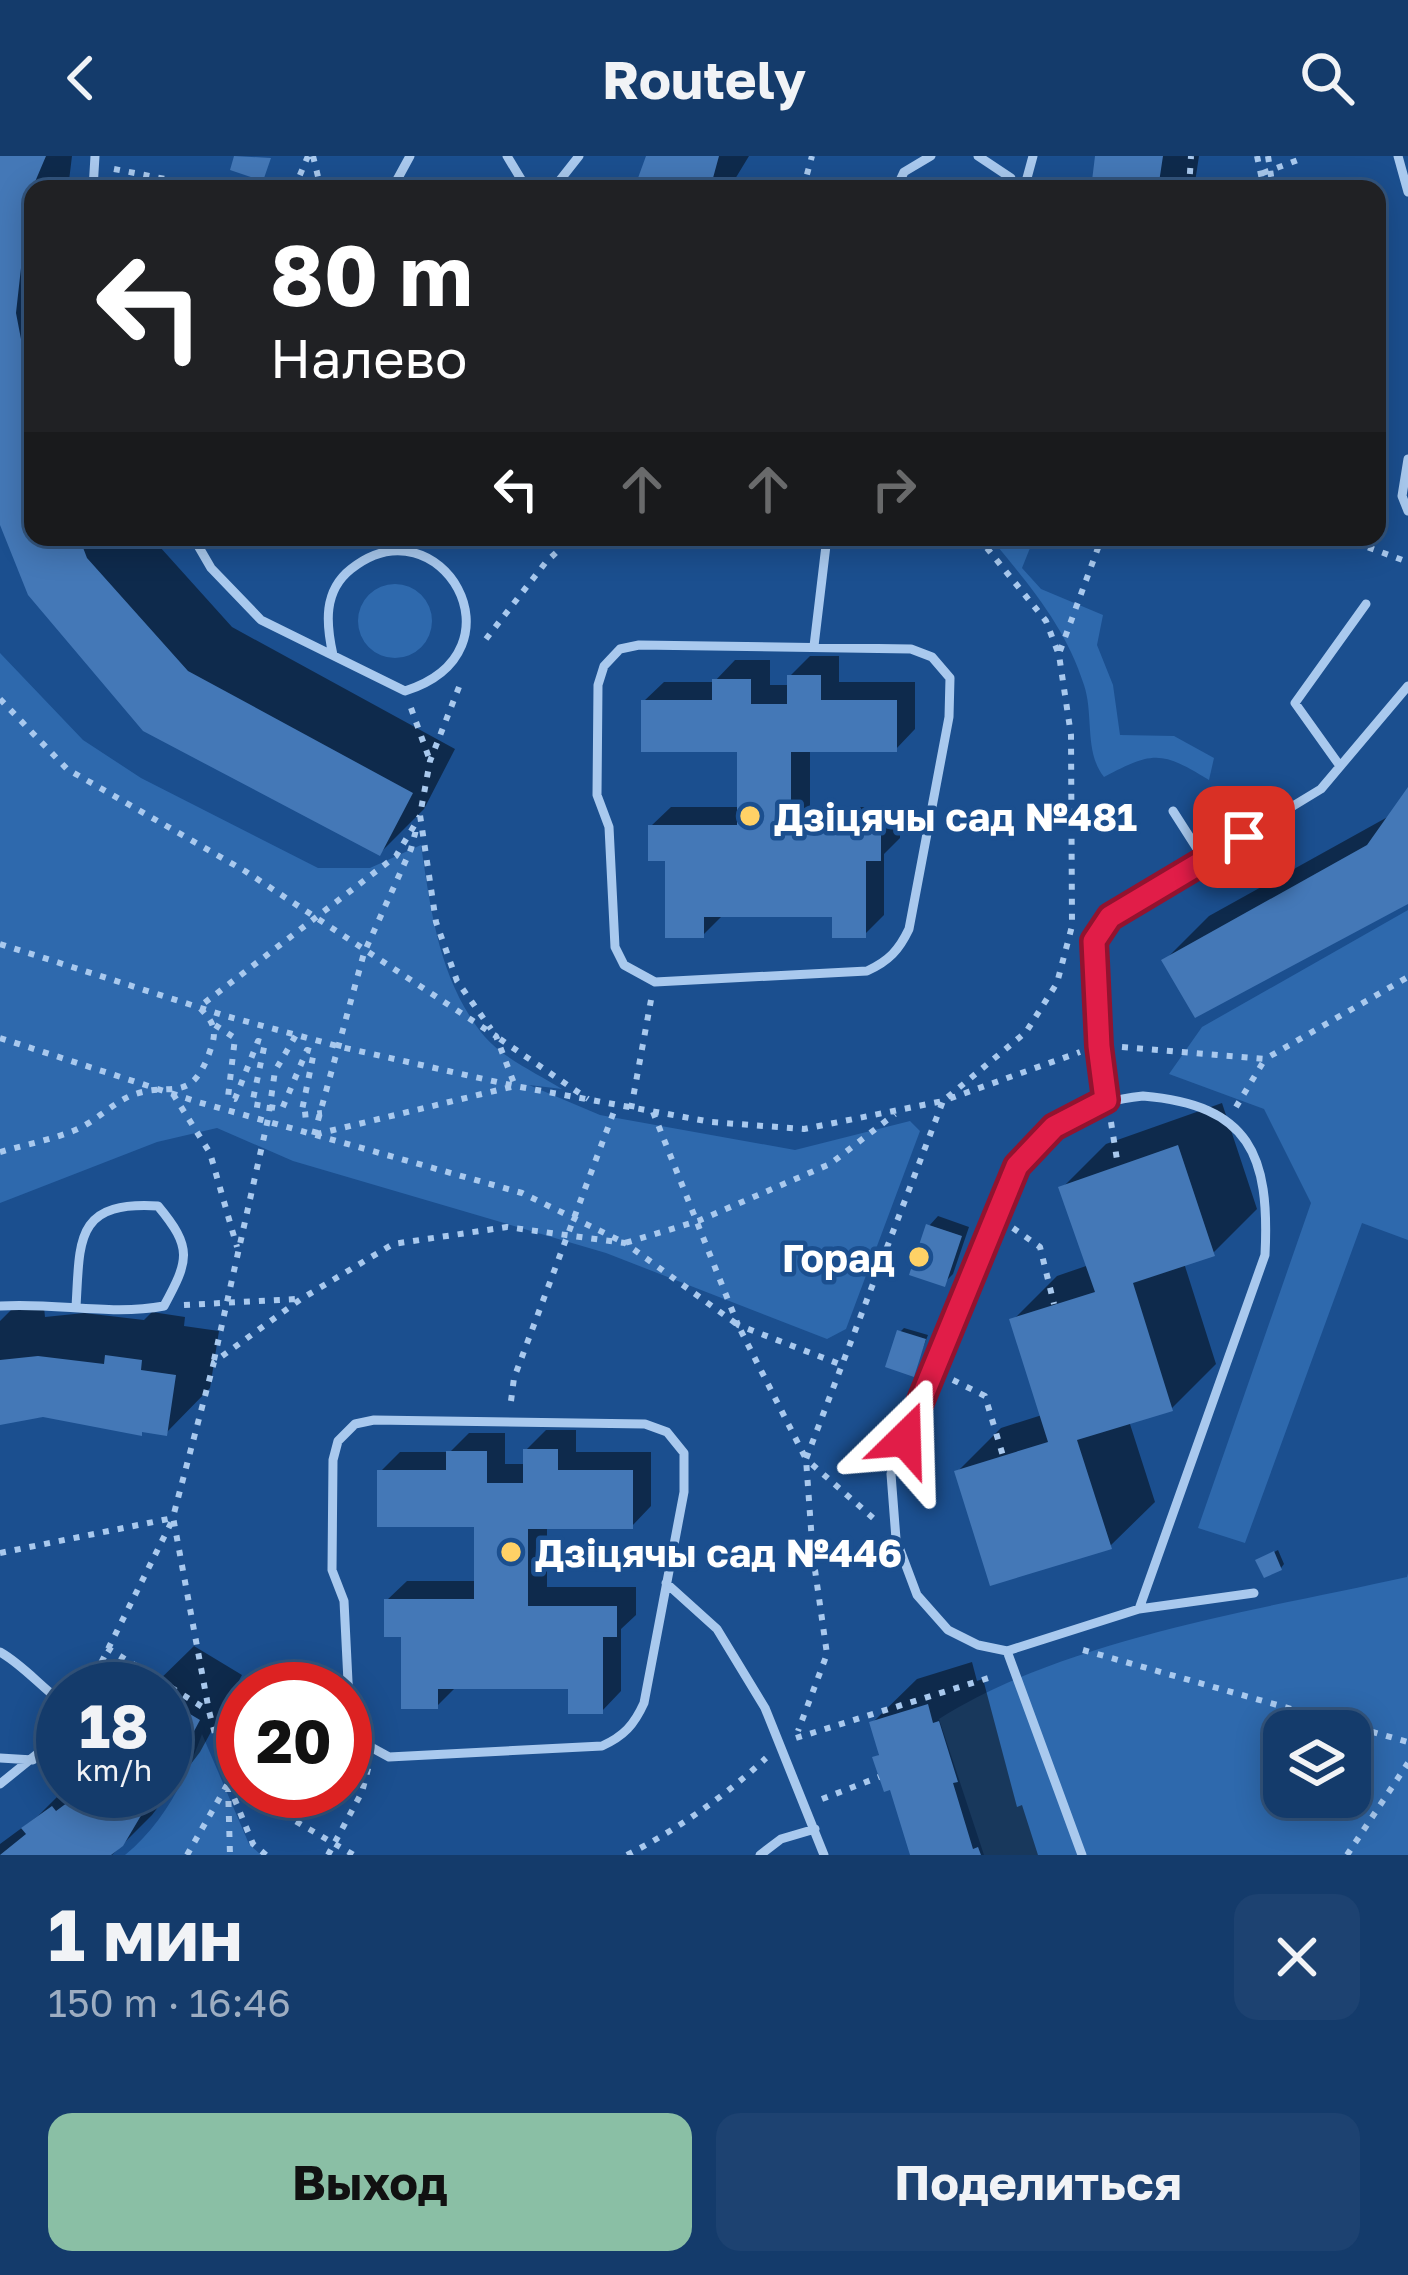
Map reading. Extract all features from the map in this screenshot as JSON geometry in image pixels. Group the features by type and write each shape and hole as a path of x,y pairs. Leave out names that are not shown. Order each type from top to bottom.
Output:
{"lane":[{"path":"560,180 579,156"},
{"path":"900,180 904,172 931,156"},
{"path":"978,156 1011,180"},
{"path":"1398,156 1408,192"},
{"path":"1408,459 1402,496 1408,511"},
{"path":"198,546 211,568 261,620 405,691 431,682 452,665 465,641 467,614 459,587 442,566 418,553 391,550 364,558 343,575 329,599 326,626 333,655"},
{"path":"814,646 825,546"},
{"path":"1340,766 1295,703 1366,604"},
{"path":"639,645 814,646 911,649 932,657 950,678 949,717 909,929 899,949 867,971 655,982 624,965 615,947 609,827 597,795 598,686 604,666 620,649 639,645"},
{"path":"1106,1100 1094,941 1110,917 1321,790 1408,686"},
{"path":"1172,812 1205,861"},
{"path":"1139,1609 1265,1255 1268,1201 1257,1158 1227,1120 1186,1100 1143,1096 1106,1100 1054,1127 1017,1166 891,1474 896,1539 917,1595 948,1630 978,1645 1007,1651 1139,1609 1254,1592"},
{"path":"0,1306 37,1303 76,1307 132,1312 164,1306 186,1266 182,1234 158,1205 122,1203 93,1219 80,1246 76,1307"},
{"path":"374,1420 508,1421 645,1424 667,1432 684,1453 684,1492 644,1703 634,1724 620,1738 602,1746 389,1757 358,1741 350,1722 344,1601 332,1570 333,1460 338,1441 355,1424 374,1420"},
{"path":"666,1582 717,1629 765,1708 824,1855"},
{"path":"1007,1651 1082,1855"},
{"path":"0,1652 36,1683"},
{"path":"0,1784 36,1757"},
{"path":"0,1758 33,1760"},
{"path":"760,1855 781,1839 815,1829"}],"path":[{"path":"1257,156 1270,180"},
{"path":"1266,180 1268,156"},
{"path":"1267,172 1299,156"},
{"path":"94,161 177,180"},
{"path":"481,647 563,546"},
{"path":"795,1738 827,1654 806,1459 944,1101 1026,1032 1057,983 1072,926 1071,735 1059,655 1046,621 985,546"},
{"path":"1059,655 1099,546"},
{"path":"1364,546 1408,562"},
{"path":"314,1135 364,953 411,849 430,761 459,686"},
{"path":"405,691 430,761"},
{"path":"0,698 67,769 244,871 591,1101"},
{"path":"199,1006 396,856 420,815"},
{"path":"420,815 436,922 458,981 496,1036 515,1086"},
{"path":"0,944 340,1047 711,1122 805,1129 944,1101 1099,1046 1265,1059"},
{"path":"1227,1120 1265,1059 1408,977"},
{"path":"632,1108 655,982"},
{"path":"199,1006 235,1038 228,1097 235,1099 258,1040 265,1043 252,1104 282,1108 307,1050 314,1052 301,1115 322,1113"},
{"path":"0,1152 76,1130 133,1094 171,1091 195,1081 206,1063 215,1024"},
{"path":"100,1662 173,1517 230,1303 275,1071 296,1034"},
{"path":"0,1038 198,1102 522,1193 625,1243 738,1325 842,1365"},
{"path":"314,1135 515,1086"},
{"path":"171,1091 210,1153 238,1250"},
{"path":"1106,1100 1118,1166"},
{"path":"508,1421 514,1378 616,1106"},
{"path":"214,1362 301,1299 393,1244 507,1228 625,1243 698,1221 830,1164 900,1110"},
{"path":"652,1112 738,1325 806,1459 896,1539"},
{"path":"997,1216 1040,1247 1054,1304"},
{"path":"164,1306 301,1299"},
{"path":"933,1370 985,1396 1003,1456"},
{"path":"0,1553 173,1517"},
{"path":"173,1517 216,1738"},
{"path":"106,1648 209,1711"},
{"path":"1082,1649 1408,1742"},
{"path":"627,1855 686,1822 795,1738 1014,1670"},
{"path":"328,1855 362,1792 374,1750"},
{"path":"1347,1855 1408,1763"},
{"path":"822,1799 879,1777"},
{"path":"188,1855 216,1805"},
{"path":"229,1818 230,1855"},
{"path":"243,1818 254,1844 266,1855"},
{"path":"290,1818 354,1855"}],"shaded area":[{"path":"997,546 1030,548 1022,568 1041,589 1103,615 1097,645 1113,685 1120,735 1174,736 1214,758 1209,780 1157,758 1134,762 1104,777 1094,756 1084,685 1068,645"},
{"path":"395,584 421,595 432,621 421,647 395,658 369,647 358,621 369,595"},
{"path":"0,653 83,740 141,778 318,868 370,868 421,845 440,946 457,994 485,1037 501,1052 562,1089 529,1085 600,1115 795,1150 910,1121 920,1131 846,1329 827,1339 606,1253 293,1161 217,1128 157,1142 0,1203"},
{"path":"1408,910 1408,1240 1362,1223 1245,1543 1198,1528 1311,1203 1264,1109 1169,1074 1202,1027"},
{"path":"1408,1573 1408,1855 984,1855 939,1719 1045,1667 1228,1615 1407,1577"},
{"path":"202,1734 216,1767 216,1818 238,1818 249,1844 261,1855 125,1855 159,1818 192,1818 192,1760"}],"building":[{"path":"0,156 46,156 36,180 24,180 24,241 16,313 24,355 24,546 82,546 87,558 188,671 413,793 380,856 143,731 28,595 0,525"},
{"path":"234,156 271,158 263,180 230,170"},
{"path":"646,156 719,156 712,180 637,180"},
{"path":"1095,156 1163,156 1159,180 1092,180"},
{"path":"787,675 821,675 821,700 897,700 897,752 791,752 791,825 881,825 881,861 866,861 866,938 832,938 832,917 704,917 704,938 665,938 665,861 648,861 648,825 737,825 737,752 641,752 641,700 712,700 712,679 751,679 751,704 787,704"},
{"path":"1408,787 1408,904 1195,1018 1161,960 1367,845"},
{"path":"1178,1145 1215,1256 1133,1283 1173,1411 1077,1440 1112,1549 990,1586 954,1471 1048,1442 1009,1319 1095,1292 1058,1187"},
{"path":"926,1224 962,1236 945,1287 909,1275"},
{"path":"897,1330 926,1339 914,1377 885,1367"},
{"path":"105,1355 142,1360 141,1370 176,1375 167,1436 142,1432 142,1436 43,1417 0,1425 0,1360 38,1356 104,1364"},
{"path":"523,1449 558,1449 558,1470 633,1470 633,1529 528,1529 528,1606 617,1606 617,1637 603,1637 603,1714 568,1714 568,1689 438,1689 438,1709 401,1709 401,1637 384,1637 384,1599 474,1599 474,1527 377,1527 377,1470 446,1470 446,1451 487,1451 487,1483 523,1483"},
{"path":"1274,1551 1282,1570 1264,1578 1255,1560"},
{"path":"928,1704 933,1723 939,1721 958,1782 953,1783 973,1849 978,1847 981,1855 910,1855 890,1790 884,1792 872,1757 879,1755 869,1722"},
{"path":"36,1817 140,1818 123,1846 111,1855 0,1855 26,1834 21,1828"}],"place":[{"name":"Дзіцячы сад №481","path":"750,816"},
{"name":"Горад","path":"919,1257"},
{"name":"Дзіцячы сад №446","path":"511,1552"}],"route":[{"path":"905,1439 1017,1166 1054,1127 1106,1100 1094,941 1110,917 1244,837"}]}
